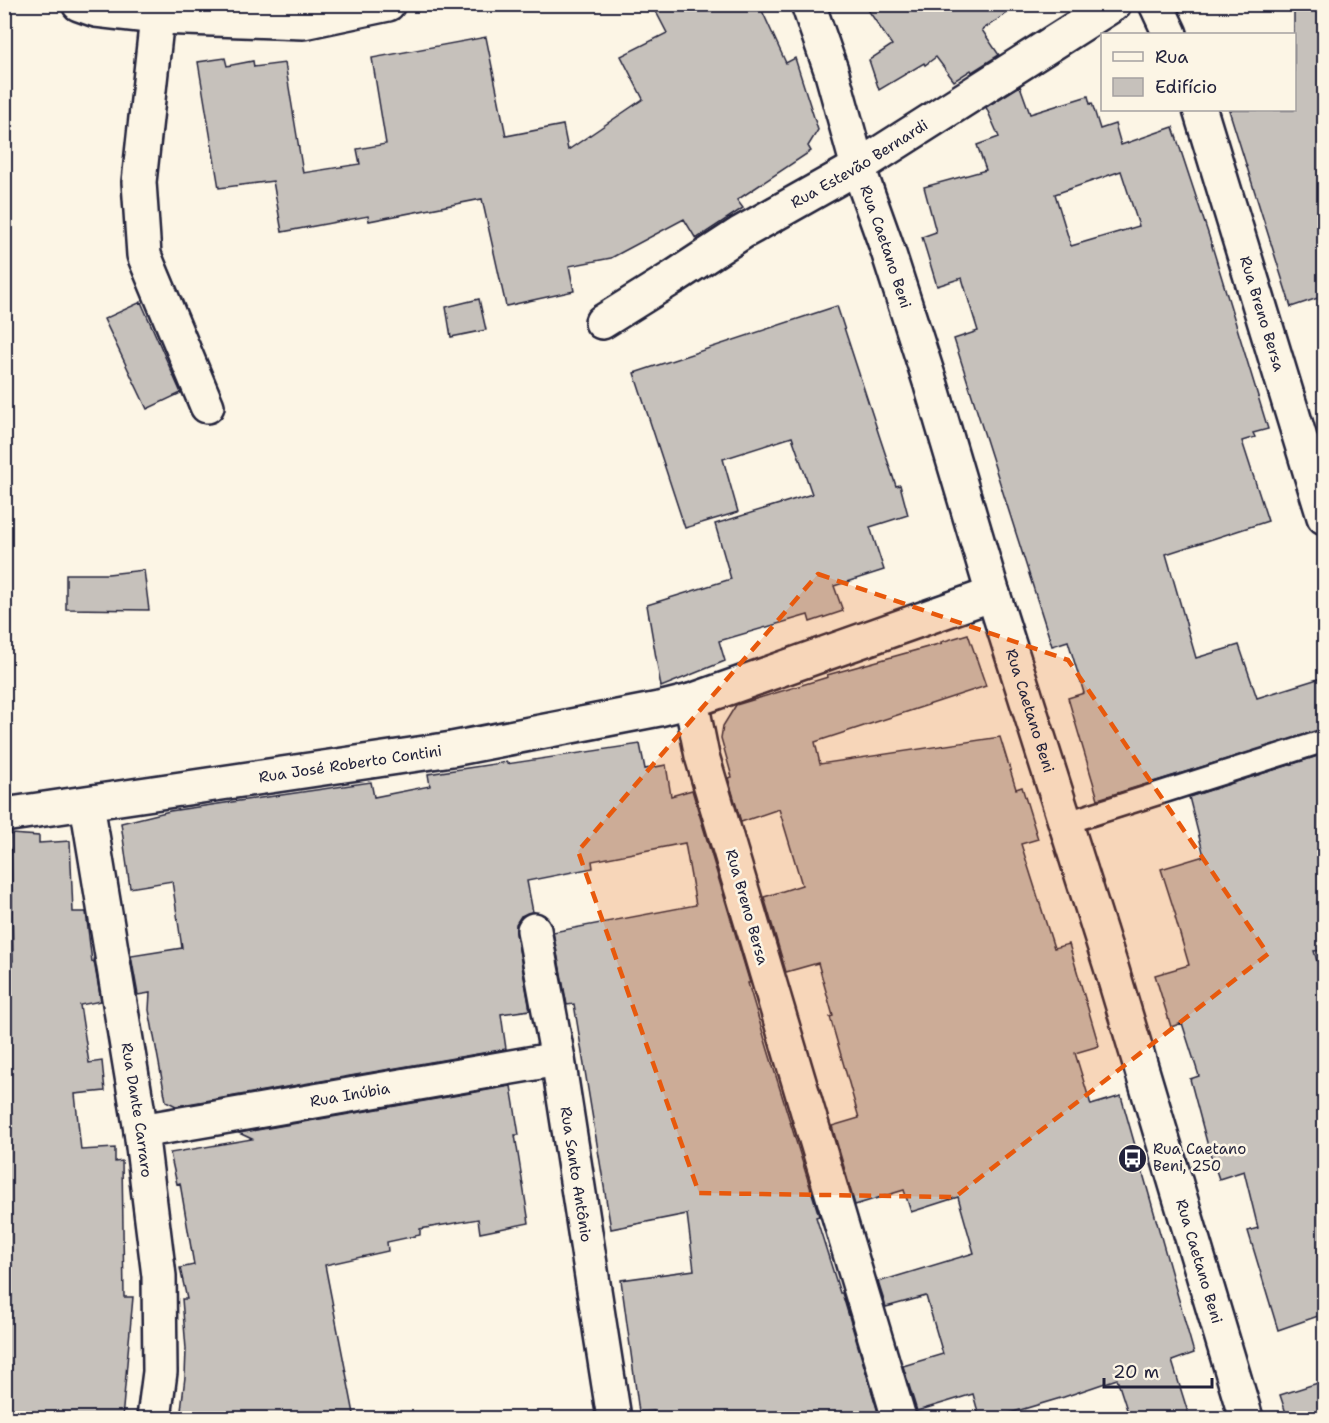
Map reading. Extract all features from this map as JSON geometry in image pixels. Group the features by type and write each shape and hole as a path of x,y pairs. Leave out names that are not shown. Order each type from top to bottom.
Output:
{"street":[{"path":"79,4 96,10 157,17 303,22 388,4"},
{"name":"Rua Caetano Beni","path":"808,4 831,70 858,167 887,248 923,362 993,594 1112,970 1246,1419"},
{"name":"Rua Estevão Bernardi","path":"602,322 741,233 858,167 1114,4"},
{"path":"1156,4 1170,33"},
{"path":"157,17 139,182 144,255 207,406"},
{"name":"Rua Breno Bersa","path":"1200,111 1324,517"},
{"path":"692,701 993,594"},
{"name":"Rua Breno Bersa","path":"692,701 702,756 899,1419"},
{"name":"Rua José Roberto Contini","path":"4,815 452,748 630,715 692,701"},
{"name":"Rua Dante Carraro","path":"87,804 141,1131 159,1276 160,1372 154,1419"},
{"name":"Rua Santo Antônio","path":"534,930 558,1059 614,1419"},
{"name":"Rua Inúbia","path":"141,1131 558,1059"}],"lane":[{"path":"1065,823 1324,741"}],"highlighted area":[{"path":"818,574 1068,660 1268,954 955,1197 699,1193 578,851"}],"building":[{"path":"652,4 759,4 786,63 795,58 818,130 808,146 811,151 737,200 743,208 696,239 684,219 611,258 569,266 574,291 506,306 482,199 369,221 368,216 282,232 273,181 219,188 198,62 225,58 227,66 253,61 254,67 285,63 303,173 360,164 357,149 386,144 372,58 486,37 506,136 563,125 568,150 643,99 621,56 667,33"},
{"path":"864,4 1021,4 982,30 999,55 972,72 971,70 954,81 936,57 879,90 869,60 892,45"},
{"path":"1294,4 1324,4 1324,296 1291,307 1229,111 1296,111 1296,33 1294,33"},
{"path":"1020,86 1030,114 1088,96 1100,129 1115,124 1121,145 1173,127 1268,429 1253,433 1255,437 1242,441 1268,521 1166,554 1196,658 1239,645 1257,698 1324,677 1324,729 1098,799 1068,698 1084,693 1068,641 1052,646 954,339 978,331 962,278 937,286 922,237 936,232 924,187 986,170 977,145 999,137 986,107","holes":["1121,171 1139,226 1071,246 1055,194"]},
{"path":"479,299 486,330 451,337 446,307"},
{"path":"141,302 181,393 147,409 104,319"},
{"path":"837,306 896,486 900,485 908,515 870,527 884,570 834,586 843,611 810,622 808,615 719,641 725,661 661,687 647,605 731,579 715,524 812,494 792,437 723,459 738,512 685,528 634,373"},
{"path":"144,570 149,610 66,609 66,574 108,574"},
{"path":"968,634 986,686 815,742 820,764 1000,737 1016,789 1022,787 1038,839 1021,844 1054,948 1069,944 1099,1046 1075,1053 1091,1105 1121,1096 1194,1353 1172,1361 1190,1419 1130,1419 1117,1379 990,1419 980,1419 973,1394 917,1411 903,1366 943,1354 926,1296 886,1307 878,1282 974,1253 958,1197 911,1212 904,1190 855,1205 832,1126 859,1118 830,1017 833,1016 818,963 786,972 764,897 802,885 779,809 741,822 728,778 732,777 721,738 723,726 736,705 828,677 827,675"},
{"path":"640,744 645,769 666,765 671,796 692,790 819,1216 816,1217 840,1293 842,1293 880,1419 655,1419 654,1411 639,1412 621,1280 694,1270 687,1214 611,1229 574,1004 567,1005 553,932 696,905 685,843 592,861 593,868 527,881 533,912 521,916 516,924 516,933 530,1010 501,1014 506,1049 176,1106 166,1101 149,1010 150,993 138,995 131,956 182,948 172,881 130,888 121,823 170,811 371,782 374,797 430,786 428,774"},
{"path":"1324,754 1324,950 1314,951 1324,985 1324,1314 1278,1330 1248,1231 1258,1228 1244,1171 1219,1179 1190,1079 1199,1076 1182,1023 1171,1027 1155,975 1189,965 1161,869 1204,856 1189,797"},
{"path":"11,834 39,836 39,843 70,841 73,912 86,912 92,962 94,961 101,1001 80,1005 89,1063 102,1061 105,1091 75,1094 81,1150 115,1148 115,1162 122,1161 124,1297 133,1297 122,1419 4,1419 4,963 13,961"},
{"path":"511,1086 519,1135 515,1135 529,1223 480,1233 478,1219 420,1229 420,1235 387,1242 388,1251 325,1265 355,1419 180,1419 186,1349 182,1299 187,1299 180,1268 194,1265 180,1183 177,1184 170,1153 252,1139 239,1133"},
{"path":"1324,1381 1324,1419 1288,1419 1280,1395"}],"place":[{"name":"Rua Caetano Beni, 250","path":"1132,1158"}]}
